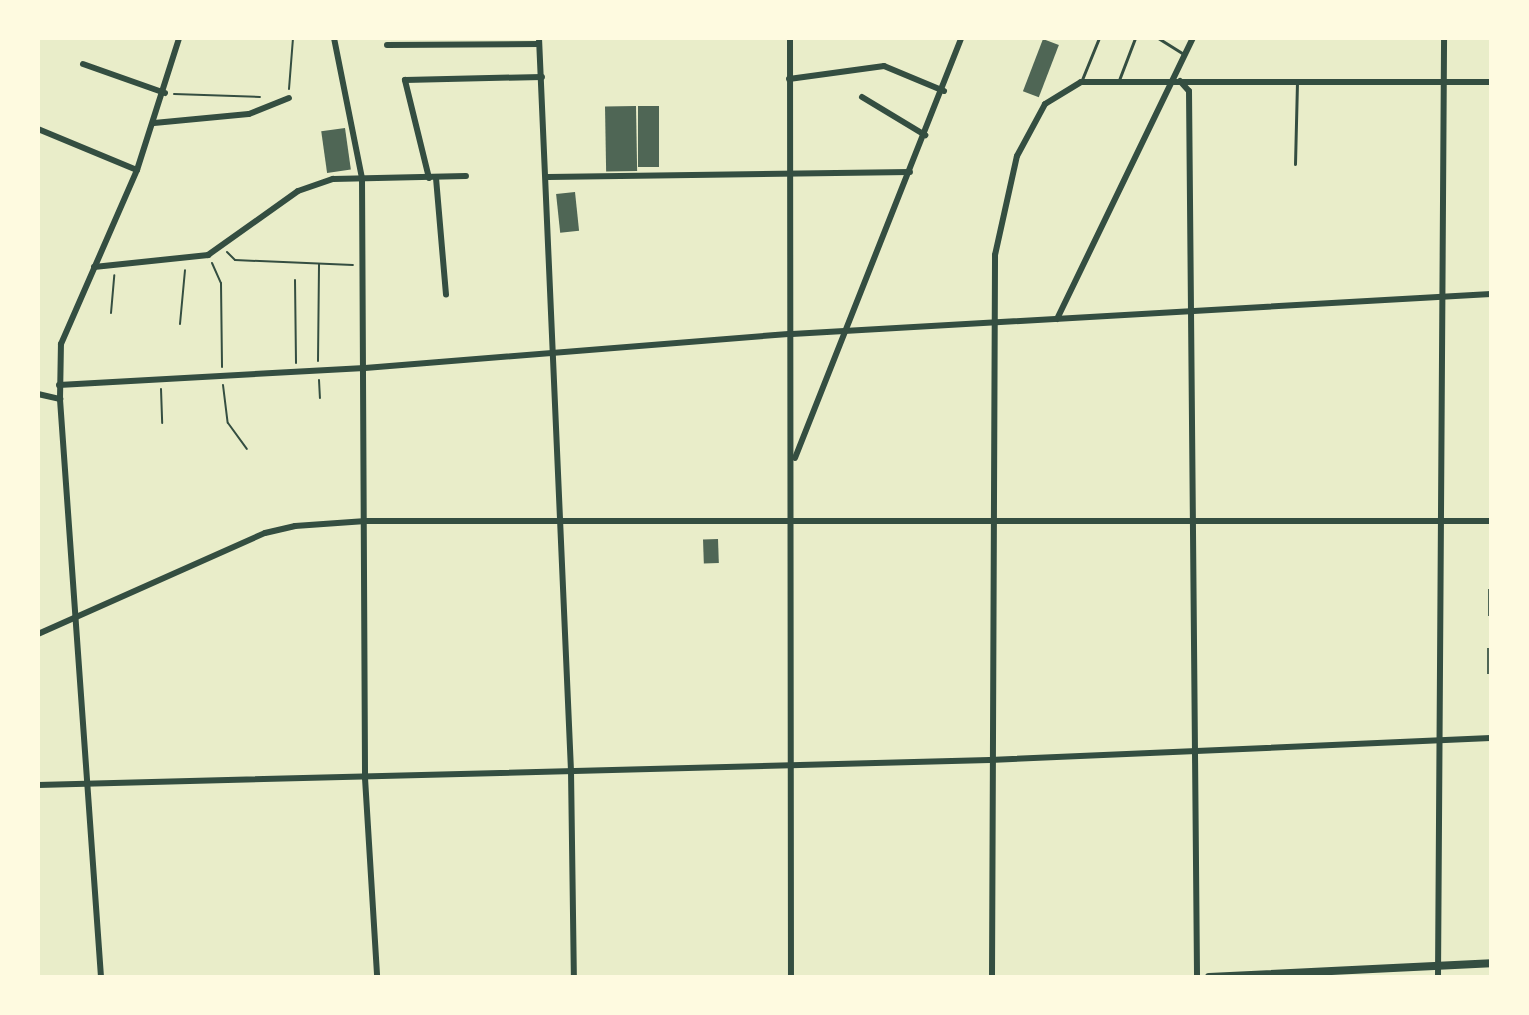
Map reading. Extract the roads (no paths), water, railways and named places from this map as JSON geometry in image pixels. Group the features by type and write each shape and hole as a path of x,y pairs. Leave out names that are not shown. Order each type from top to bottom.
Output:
{"main road":[{"path":"1209,977 1491,963"}],"street":[{"path":"101,977 59,385 64,333 137,170 165,93 178,38"},
{"path":"334,38 362,178 365,778 377,977"},
{"path":"790,38 788,173 794,461 791,523 791,977"},
{"path":"794,461 944,91 961,38"},
{"path":"1057,319 1193,38"},
{"path":"1438,977 1444,38"},
{"path":"387,45 539,41 548,177 552,353 571,771 574,977"},
{"path":"83,64 165,93"},
{"path":"789,79 884,66 944,91"},
{"path":"446,295 432,178 405,80 542,77"},
{"path":"1173,78 1189,91 1188,312 1194,520 1192,751 1197,977"},
{"path":"992,977 990,760 997,519 994,322 999,219 1017,156 1045,104 1081,82 1119,80 1491,82"},
{"path":"862,97 925,135"},
{"path":"154,123 249,114 289,98"},
{"path":"38,129 137,170"},
{"path":"548,177 910,172"},
{"path":"94,267 208,255 298,191 333,179 466,176"},
{"path":"59,385 365,368 792,334 1491,294"},
{"path":"38,394 60,399"},
{"path":"38,634 265,533 366,521 561,525 997,519 1491,521"},
{"path":"38,785 990,760 1491,738"}],"lane":[{"path":"1081,82 1099,38"},
{"path":"1119,80 1135,38"},
{"path":"1158,38 1185,55"},
{"path":"1295,164 1297,80"}]}
